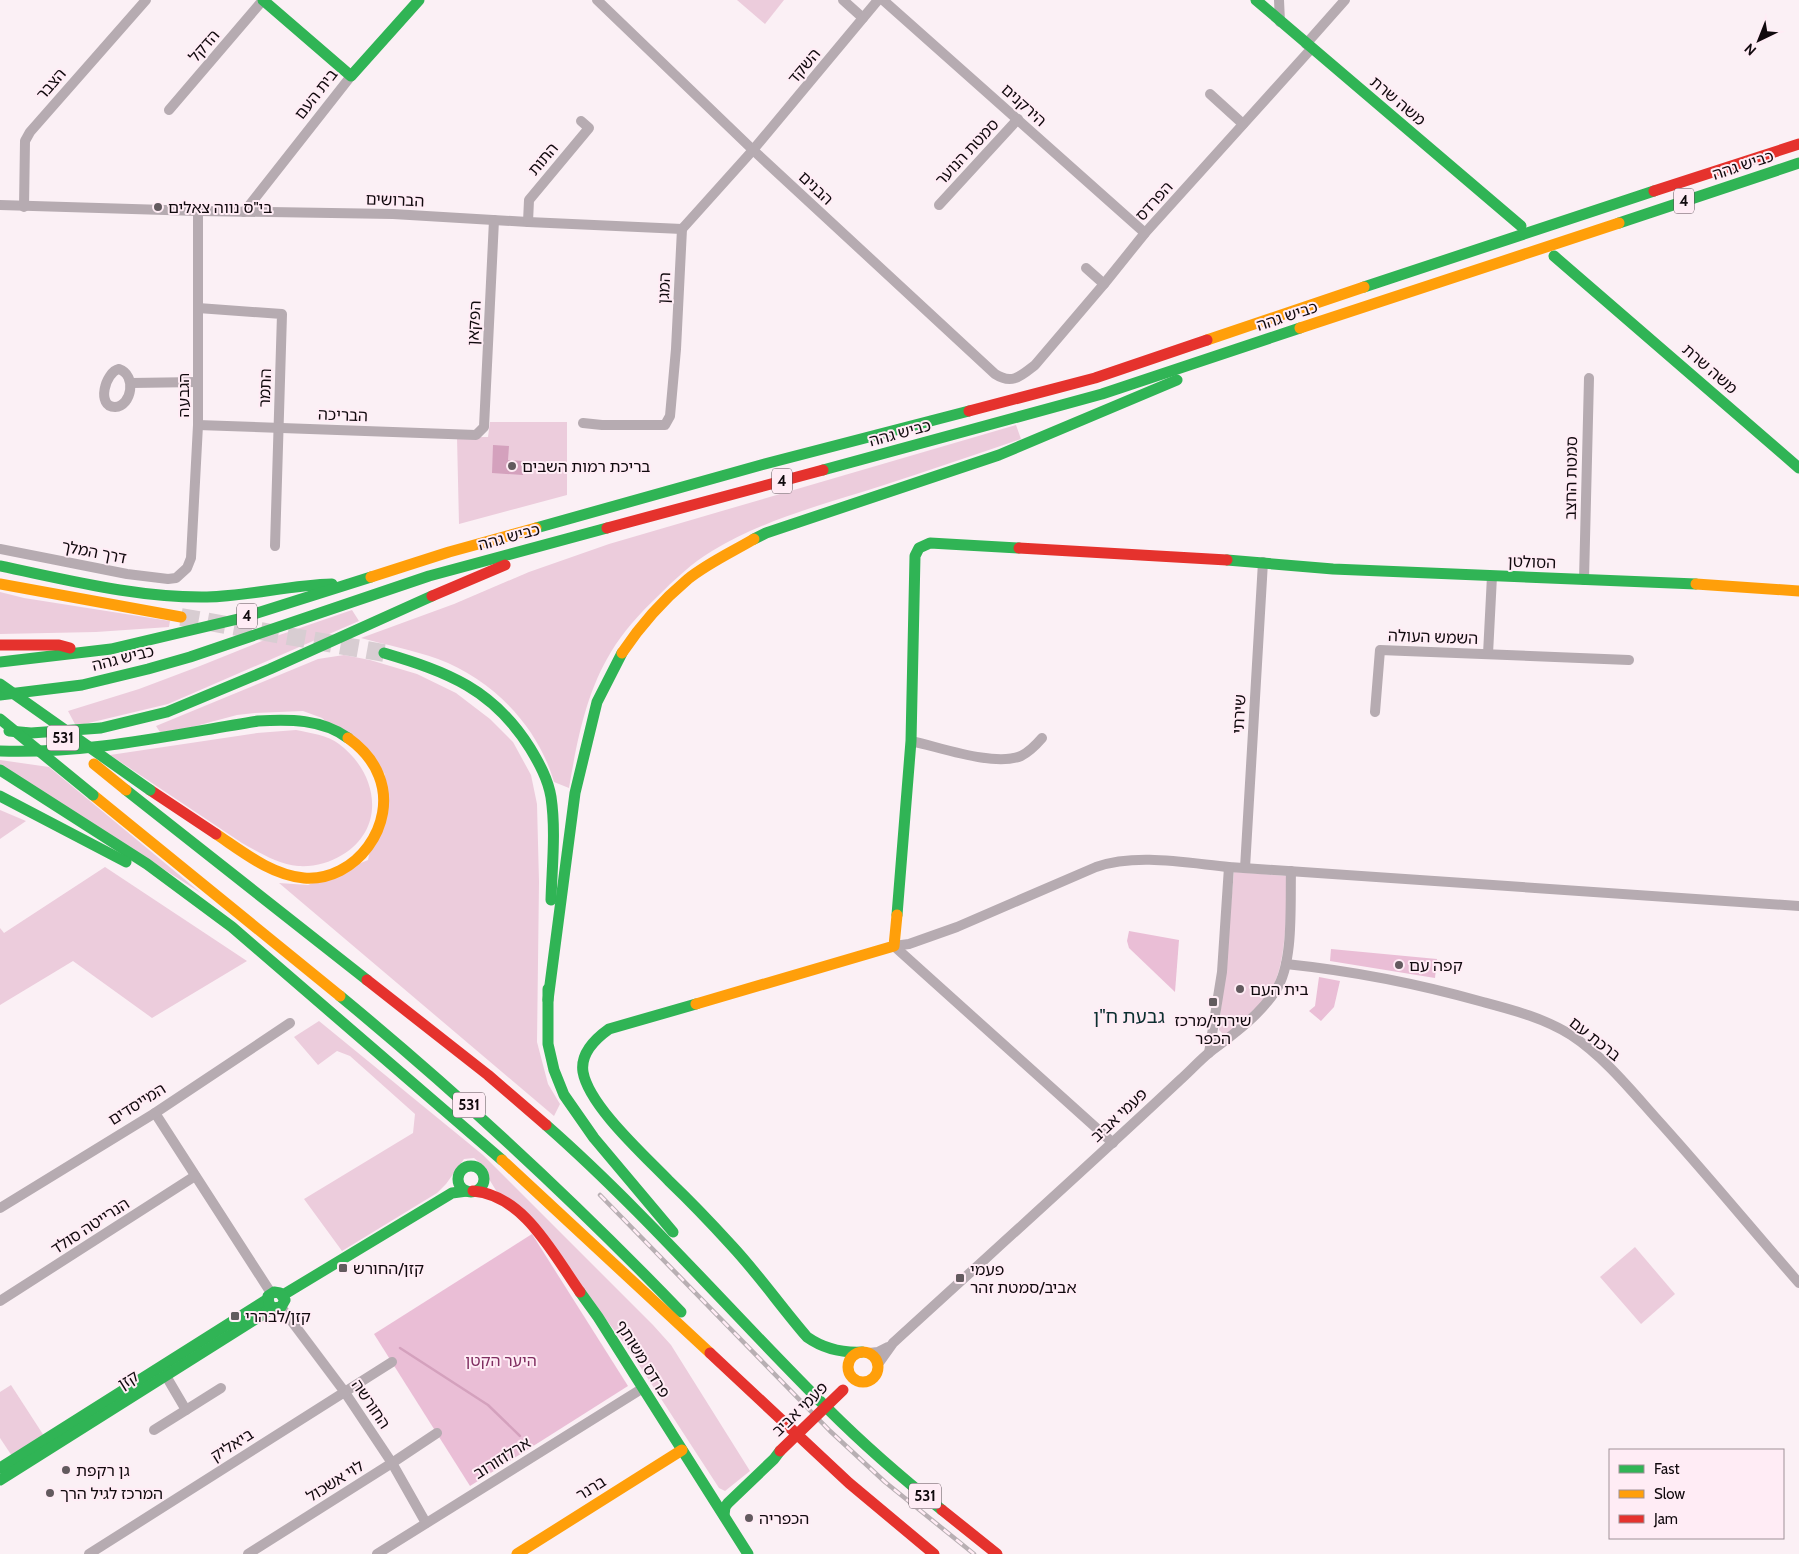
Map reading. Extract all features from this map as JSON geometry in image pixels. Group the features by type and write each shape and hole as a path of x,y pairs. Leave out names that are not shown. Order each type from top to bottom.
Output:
{"main road":[{"path":"263,0 351,76"},
{"name":"בית העם","path":"351,76 419,0"},
{"name":"משה שרת","path":"1256,0 1521,226"},
{"name":"כביש גהה","path":"0,662 111,650 229,621 449,552 744,470 1095,378 1546,226 1799,144"},
{"name":"כביש גהה","path":"0,695 82,685 148,669 190,657 429,576 1102,394 1799,163"},
{"name":"משה שרת","path":"1554,256 1799,468"},
{"path":"548,1000 575,793 597,702 618,659 634,635 668,597 689,578 766,534 998,455 1296,330"},
{"path":"0,729 31,733 84,730 122,724 192,704 500,566 619,524"},
{"name":"הסולטן","path":"912,741 914,559 916,552 924,544 1263,562 1333,569 1690,584 1799,591"},
{"path":"0,566 86,584 150,594 178,596 227,596 314,583 348,584"},
{"path":"0,584 181,617"},
{"path":"0,645 59,645 87,653"},
{"path":"384,653 453,676 474,688 492,702 507,718 538,760 550,795 552,818 548,1044 554,1070 564,1095 576,1115 675,1235 855,1435"},
{"path":"0,685 150,790 255,860 280,873 303,878 323,876 350,865 374,838 383,808 382,786 378,773 366,753 344,734 331,728 304,721 288,719 258,721 78,750 0,751"},
{"name":"531","path":"0,685 126,790 488,1075 533,1113 644,1217 855,1435 929,1500 997,1554"},
{"name":"531","path":"0,719 380,1029 488,1123 557,1186 625,1253 813,1450 849,1483 934,1554"},
{"path":"832,1350 844,1361 853,1377 859,1381 869,1381 875,1377 878,1364 875,1358 866,1352 850,1353 832,1350 816,1345 807,1337 752,1268 621,1131 589,1089 584,1078 583,1064 585,1053 590,1044 609,1029 894,946 912,741"},
{"path":"0,770 100,832 201,902 479,1139 813,1450"},
{"path":"0,796 143,872 183,897 275,964"},
{"path":"273,1302 285,1300 283,1295 452,1193 470,1191 481,1187 484,1179 482,1171 471,1166 463,1168 460,1171 452,1193"},
{"path":"458,1179 461,1187 470,1191"},
{"name":"פרדס משותף","path":"484,1179 495,1194 515,1208 534,1226 598,1317 724,1515 744,1553"},
{"name":"פרדס משותף","path":"470,1191 495,1194"},
{"name":"קזן","path":"0,1480 166,1376 273,1302"},
{"name":"קזן","path":"0,1468 273,1302"},
{"path":"849,1370 852,1357 866,1352"},
{"name":"פעמי אביב","path":"843,1390 849,1377 849,1370"},
{"name":"פעמי אביב","path":"709,1492 727,1494 780,1451 843,1390 859,1381"},
{"name":"ברנר","path":"517,1554 682,1450"},
{"name":"פעמי אביב","path":"724,1515 725,1506 780,1451"}],"street":[{"name":"הצבר","path":"24,206 25,142 30,132 146,0"},
{"name":"הדקל","path":"168,110 263,0"},
{"name":"הבנים","path":"597,0 753,150 995,374 1003,380 1012,380 1023,375"},
{"path":"843,0 863,18"},
{"name":"השקד","path":"753,150 878,0"},
{"name":"הירקנים","path":"883,0 1145,233"},
{"path":"1279,0 1280,22"},
{"name":"הפרדס","path":"1023,375 1035,365 1145,233 1243,124 1345,0"},
{"name":"בית העם","path":"244,212 351,76"},
{"path":"1210,94 1243,124"},
{"name":"סמטת הנוער","path":"939,205 1018,119"},
{"name":"התות","path":"528,222 529,200 589,128 581,121"},
{"path":"682,229 753,150"},
{"name":"הברושים","path":"0,205 392,214 682,229"},
{"name":"הגבעה","path":"182,574 188,568 191,558 198,425 198,211"},
{"name":"הפקאן","path":"484,427 494,220"},
{"name":"המגן","path":"583,423 602,425 665,425 670,416 676,349 682,229"},
{"path":"1086,268 1104,284"},
{"name":"התמר","path":"198,308 282,314 275,546"},
{"name":"סמטת החצב","path":"1584,580 1589,378"},
{"path":"131,383 198,382"},
{"name":"הבריכה","path":"198,425 476,435 484,427"},
{"name":"דרך המלך","path":"0,549 127,574 168,579 176,578 182,574"},
{"name":"שירתי","path":"1245,868 1263,562"},
{"name":"השמש העולה","path":"1488,654 1492,576"},
{"name":"השמש העולה","path":"1375,712 1380,650 1629,660"},
{"path":"912,741 990,759 1006,760 1022,755 1033,748 1042,738"},
{"path":"894,946 909,944 958,927 1107,863 1118,861 1166,861 1229,867 1799,906"},
{"path":"1209,1053 1223,965 1229,867"},
{"name":"פעמי אביב","path":"878,1364 893,1344 1209,1053 1244,1025 1269,1000 1280,982 1286,964 1292,871"},
{"path":"894,946 1113,1143"},
{"name":"ברכת עם","path":"1286,964 1418,984 1511,1010 1543,1021 1572,1036 1611,1070 1677,1140 1799,1283"},
{"name":"המייסדים","path":"0,1208 155,1113 290,1023"},
{"name":"החורשה","path":"155,1113 273,1302 344,1391 392,1463 426,1523"},
{"name":"הנרייטה סולד","path":"0,1301 195,1176"},
{"name":"פעמי אביב","path":"866,1352 878,1352 893,1344"},
{"name":"ביאליק","path":"89,1554 392,1362"},
{"path":"166,1376 186,1410"},
{"path":"154,1430 221,1388"},
{"name":"ארלוזורוב","path":"377,1554 643,1388"},
{"name":"לוי אשכול","path":"248,1554 437,1433"}],"shaded area":[{"path":"737,0 784,0 765,24"},
{"name":"בריכת רמות השבים","path":"490,422 567,422 567,495 459,524 457,437 488,437"},
{"path":"1016,425 1021,439 816,506 752,530 712,551 690,566 632,623 602,668 584,718 569,788 554,782 547,761 525,724 494,692 477,679 438,659 361,638 454,604 529,572 609,544"},
{"path":"493,445 509,446 508,460 524,461 523,475 492,473"},
{"path":"0,592 24,598 170,621 169,627 96,632 0,634"},
{"path":"352,610 359,621 168,704 76,726 68,711 139,689 262,641"},
{"path":"344,655 370,660 417,674 456,693 490,719 513,742 531,775 537,804 539,882 537,1042 548,1084 560,1104 554,1116 279,883 308,885 368,860 385,774 322,718 303,711 237,715 162,735 156,726 318,659"},
{"path":"296,730 330,738 339,744 352,756 362,770 369,785 372,800 371,816 366,830 356,844 337,858 316,865 291,865 256,851 110,755 257,733"},
{"path":"0,760 49,767 201,893 0,765"},
{"path":"0,810 26,821 0,839"},
{"path":"105,867 247,961 152,1018 73,961 0,1005 0,928 4,933"},
{"path":"1234,872 1288,876 1286,917 1281,962 1273,986 1253,1011 1229,1033 1223,1034 1219,1030"},
{"path":"319,1021 483,1155 653,1325 671,1345 750,1471 725,1491 719,1488 630,1351 526,1214 497,1192 489,1179 485,1167 474,1158 464,1159 437,1193 342,1251 304,1199 413,1133 415,1114 350,1056 337,1051 318,1065 294,1037"},
{"path":"1635,1247 1675,1294 1641,1324 1600,1277"},
{"path":"11,1385 46,1439 14,1459 0,1438 0,1392"}],"green space":[{"path":"1129,931 1179,940 1175,992 1129,948 1127,941"},
{"path":"1331,949 1437,959 1435,978 1330,961"},
{"path":"1319,977 1340,981 1334,1007 1321,1021 1309,1011 1315,1006"},
{"name":"היער הקטן","path":"532,1234 628,1386 470,1486 374,1334"}],"waterway":[{"path":"400,1348 488,1405 520,1436"}],"tunnel":[{"path":"181,617 384,653"}],"railway":[{"path":"600,1195 830,1431 885,1482 974,1554"}],"traffic: fast":[{"path":"263,0 351,76 419,0"},
{"path":"1256,0 1521,226"},
{"path":"1619,223 1799,163"},
{"path":"1364,287 1654,191"},
{"path":"1554,256 1799,468"},
{"path":"823,470 1102,394 1300,328"},
{"path":"754,539 766,533 999,455 1177,380"},
{"path":"536,528 761,465 969,411"},
{"path":"0,695 82,685 148,669 190,657 429,576 607,528"},
{"path":"897,915 911,741 915,556 919,548 930,543 1019,548"},
{"path":"1227,560 1333,569 1696,584"},
{"path":"0,566 103,587 181,597 238,595 301,586 332,584"},
{"path":"0,662 111,649 238,619 371,577"},
{"path":"9,731 31,733 101,728 167,712 270,669 432,596"},
{"path":"384,653 449,676 484,697 501,711 530,748 540,765 551,797 553,836 551,900"},
{"path":"548,1000 575,793 597,702 622,653"},
{"path":"0,684 150,790"},
{"path":"0,719 93,795"},
{"path":"0,751 66,750 98,747 270,720 293,720 316,724 327,727 348,738"},
{"path":"0,770 147,864 232,927 502,1160"},
{"path":"126,790 367,980"},
{"path":"0,796 126,862"},
{"path":"548,989 548,1044 554,1070 564,1095 594,1138 673,1232"},
{"path":"340,996 429,1071 515,1149 599,1229 681,1312"},
{"path":"696,1004 609,1029 594,1042 586,1053 583,1072 587,1085 619,1130 732,1246 807,1337 820,1345 833,1349 847,1352 862,1352"},
{"path":"546,1125 619,1193 842,1422 912,1486 942,1510"},
{"path":"471,1166 480,1170 484,1179 480,1188 471,1192 462,1188 458,1179 462,1170 471,1166"},
{"path":"283,1295 452,1193 467,1191"},
{"path":"0,1480 273,1308 281,1307 285,1300 280,1293 274,1292 268,1296 269,1304 273,1308"},
{"path":"580,1292 598,1317 748,1554"},
{"path":"0,1468 268,1299"},
{"path":"724,1515 725,1507 728,1503 780,1451"}],"traffic: slow":[{"path":"1300,328 1619,223"},
{"path":"1207,340 1364,287"},
{"path":"371,577 449,552 536,528"},
{"path":"622,653 652,614 688,579 754,539"},
{"path":"0,584 181,617"},
{"path":"1696,584 1799,591"},
{"path":"216,834 258,862 292,876 304,878 323,877 340,871 356,860 368,846 377,830 383,813 383,794 379,776 374,765 362,750 348,738"},
{"path":"94,764 126,790"},
{"path":"93,795 340,996"},
{"path":"696,1004 894,946 897,915"},
{"path":"502,1160 710,1353"},
{"path":"863,1352 874,1356 878,1367 874,1378 863,1382 852,1378 848,1367 852,1356 863,1352"},
{"path":"517,1554 682,1450"}],"traffic: jam":[{"path":"1654,191 1799,144"},
{"path":"969,411 1095,378 1207,340"},
{"path":"607,528 823,470"},
{"path":"1019,548 1227,560"},
{"path":"432,596 505,565"},
{"path":"0,645 59,645 70,648"},
{"path":"150,790 216,834"},
{"path":"367,980 488,1075 546,1125"},
{"path":"473,1191 491,1195 507,1203 522,1215 548,1244 580,1292"},
{"path":"710,1353 849,1483 934,1554"},
{"path":"780,1451 843,1390"},
{"path":"942,1510 997,1554"}],"place":[{"name":"בי\"ס נווה צאלים","path":"158,207"},
{"name":"בריכת רמות השבים","path":"512,466"},
{"name":"קפה עם","path":"1399,965"},
{"name":"בית העם","path":"1240,989"},
{"name":"שירתי/מרכז הכפר","path":"1213,1002"},
{"name":"קזן/החורש","path":"343,1268"},
{"name":"פעמי אביב/סמטת זהר","path":"960,1278"},
{"name":"קזן/לבהרי","path":"235,1316"},
{"name":"גן רקפת","path":"66,1470"},
{"name":"המרכז לגיל הרך","path":"50,1493"},
{"name":"הכפריה","path":"749,1518"}],"district":[{"name":"גבעת ח\"ן","path":"1129,1016"}]}
